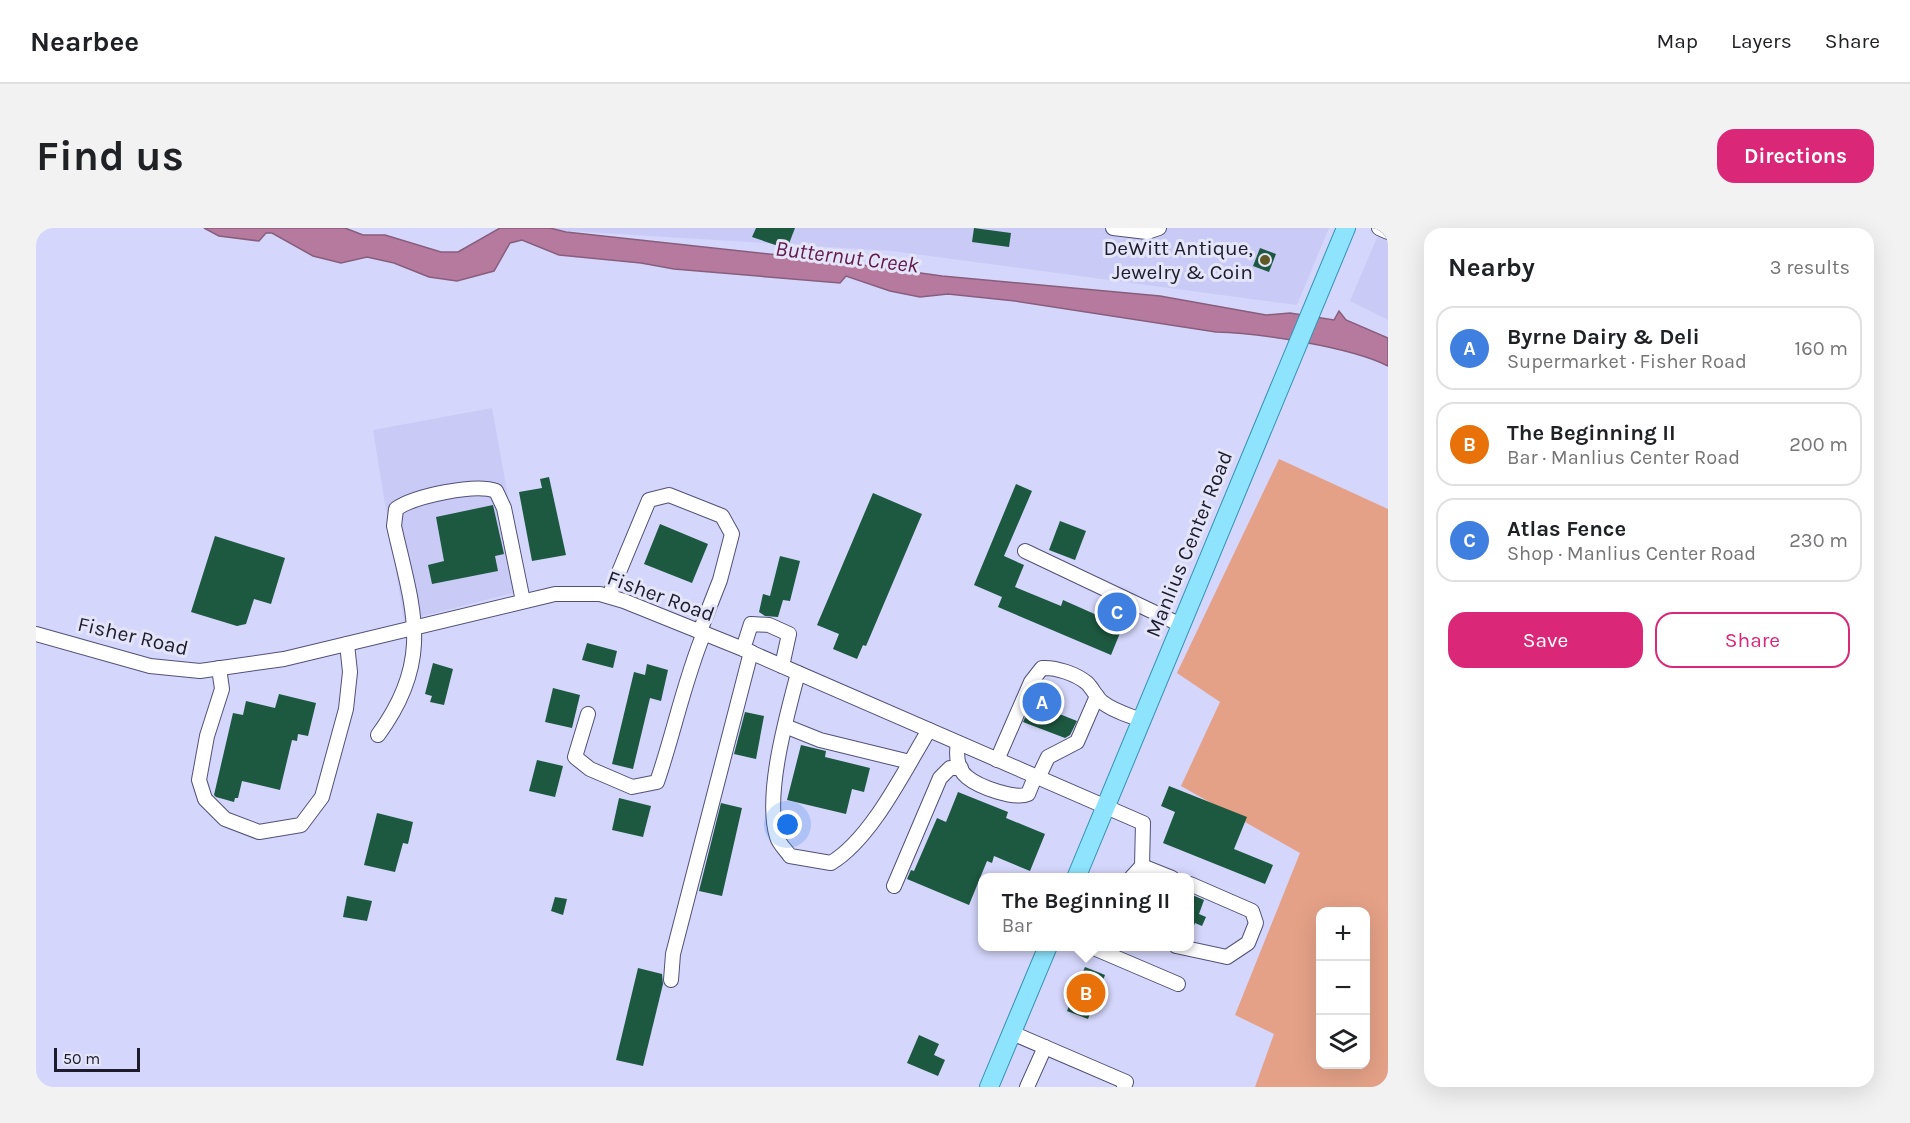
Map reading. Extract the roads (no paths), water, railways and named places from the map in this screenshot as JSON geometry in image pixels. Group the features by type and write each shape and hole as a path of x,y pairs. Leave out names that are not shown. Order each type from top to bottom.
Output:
{"main road":[{"name":"Manlius Center Road","path":"1078,873 1346,228"},
{"path":"989,1087 1046,951"}],"street":[{"path":"1113,228 1147,232 1159,228"},
{"path":"1379,228 1388,232"},
{"path":"378,735 392,716 402,694 416,651 416,627 393,519 396,509 404,503 422,498 480,488 496,491 504,508 522,601"},
{"path":"588,714 575,756 590,769 632,787 657,782 673,734 693,658 720,580 732,534 722,516 669,495 649,500 609,597"},
{"path":"1025,551 1181,625"},
{"name":"Fisher Road","path":"36,634 150,666 188,670 219,668 284,660 522,601 582,593 609,597 747,651 1143,823 1142,866"},
{"path":"671,980 673,954 747,651 751,624 769,625 789,634 782,666"},
{"path":"219,668 222,689 207,736 199,780 205,799 225,819 259,832 301,825 322,797 346,709 350,672 347,644"},
{"path":"997,760 1031,682 1042,668 1059,669 1081,679 1109,707 1142,720"},
{"path":"798,673 785,726 773,806 777,839 790,856 831,863 844,855 892,792 929,730"},
{"path":"958,743 956,759 967,777 1020,798 1028,794 1048,758 1077,742 1097,696"},
{"path":"785,726 820,740 909,762"},
{"path":"894,886 940,778 950,768 961,768"},
{"path":"1136,873 1142,866 1160,873"},
{"path":"1194,886 1252,911 1256,923 1248,943 1227,957 1194,950"},
{"path":"1101,951 1178,984"},
{"path":"1012,1033 1125,1084"},
{"path":"1027,1087 1045,1047"}],"place":[{"name":"DeWitt Antique, Jewelry & Coin","path":"1265,260"},
{"name":"Atlas Fence","path":"1117,612"},
{"name":"Byrne Dairy & Deli","path":"1042,702"},
{"name":"The Beginning II","path":"1086,993"}],"water label":[{"name":"Butternut Creek","path":"847,256"}]}
